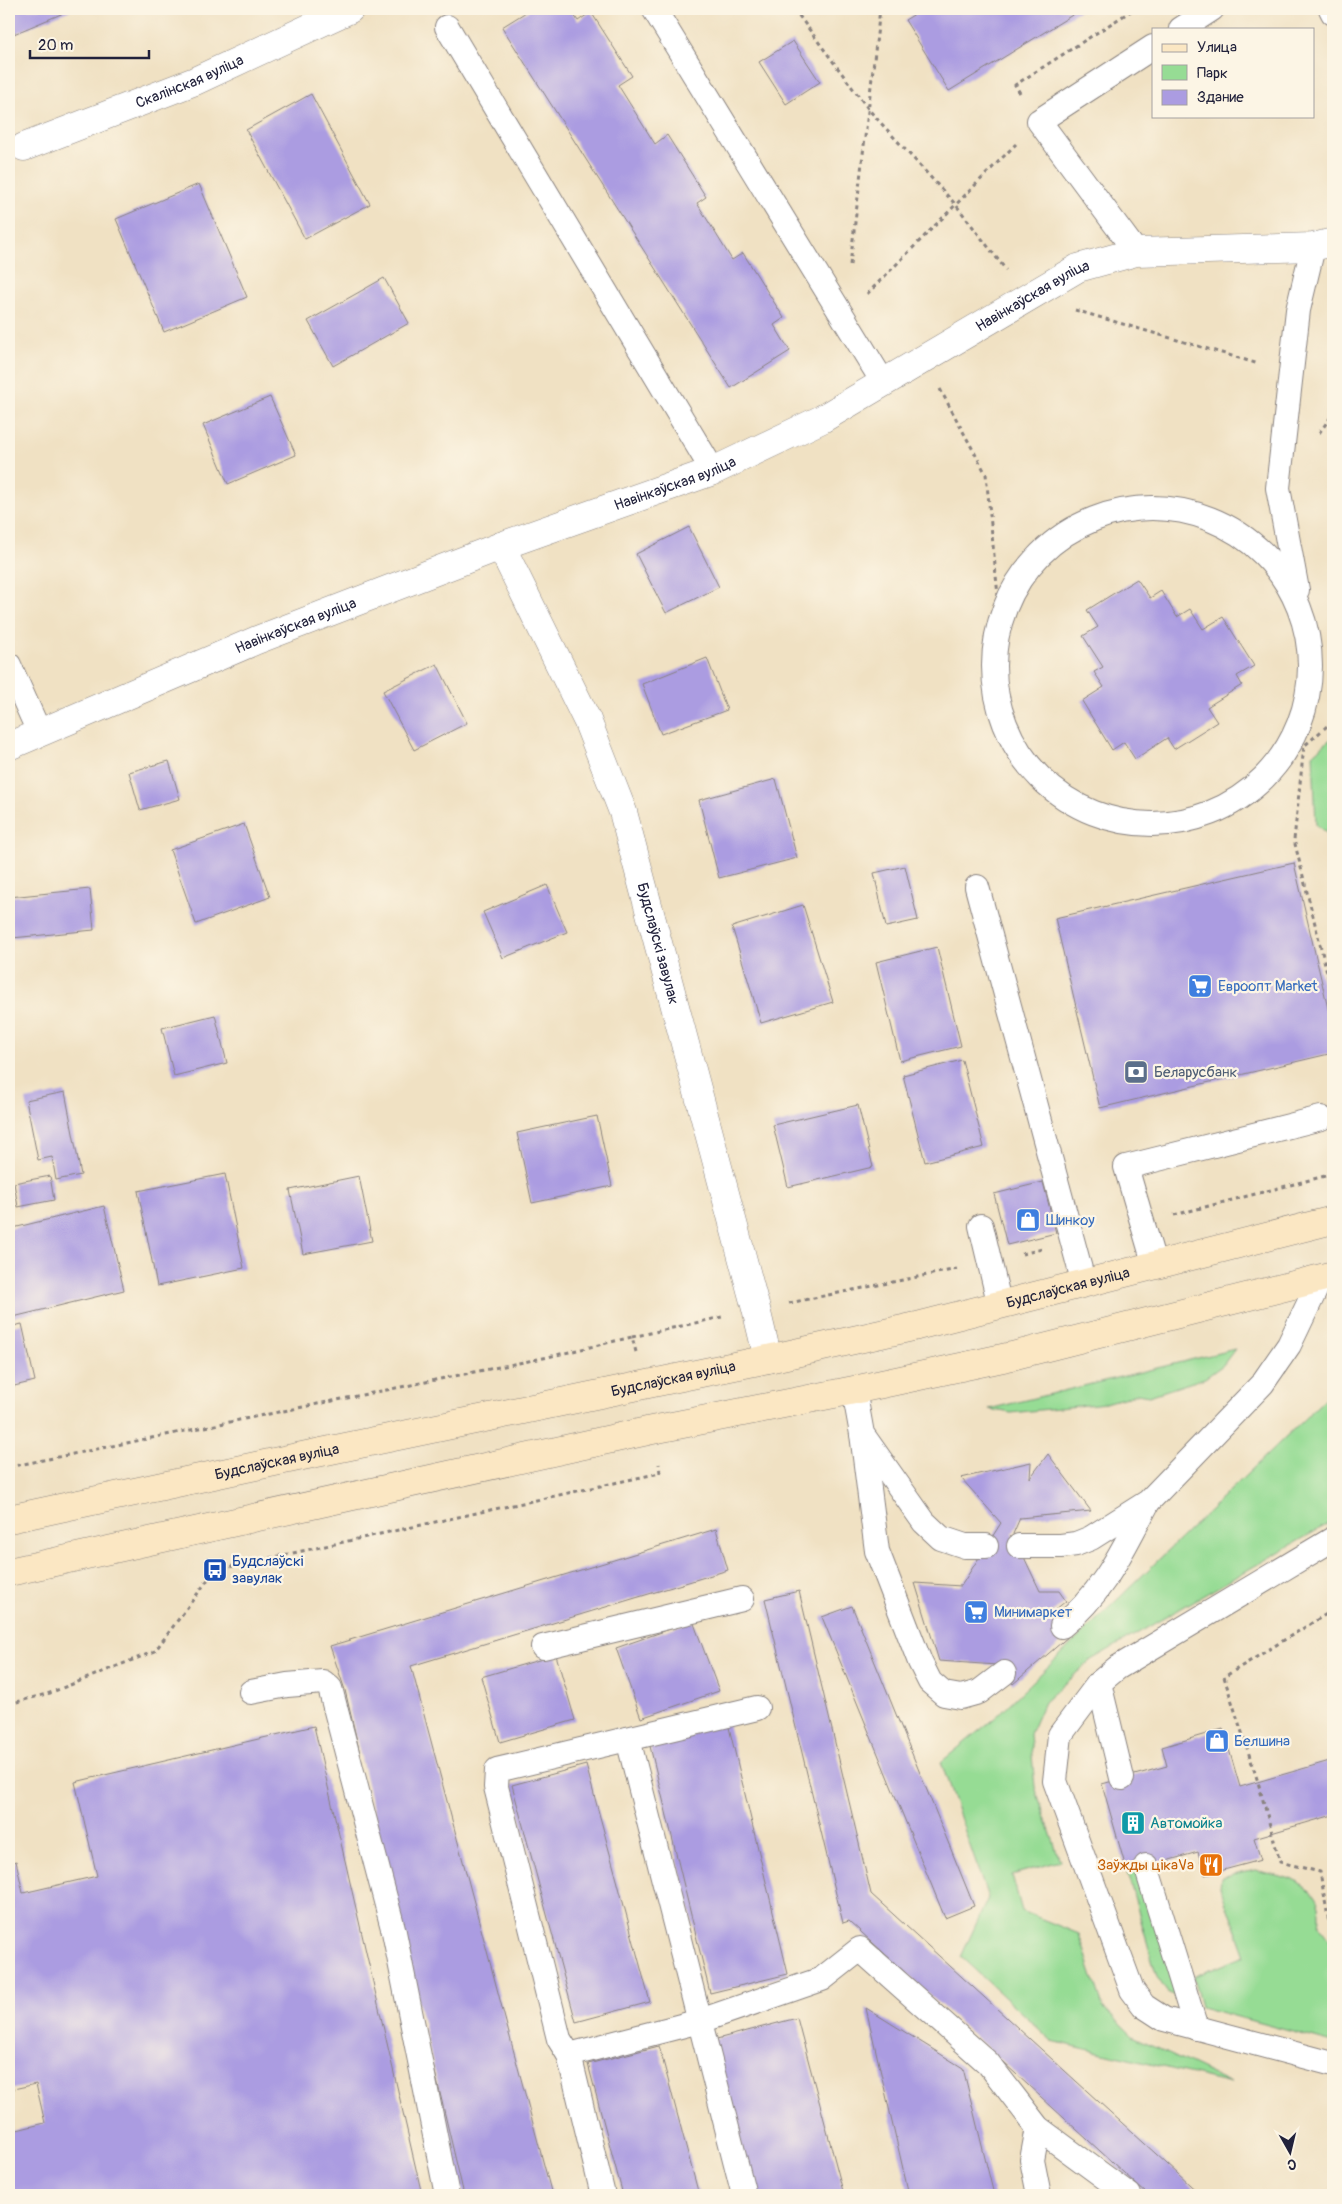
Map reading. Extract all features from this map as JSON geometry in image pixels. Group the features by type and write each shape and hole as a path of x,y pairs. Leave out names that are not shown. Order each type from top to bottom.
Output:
{"main road":[{"name":"Будслаўская вуліца","path":"9,1519 768,1359 1000,1306 1333,1220"},
{"path":"9,1572 652,1430 1022,1354 1327,1276"}],"street":[{"name":"Скалінская вуліца","path":"24,147 195,81 350,9"},
{"name":"Навінкаўская вуліца","path":"9,746 257,640 500,546 712,471 822,419 1027,296 1078,268 1136,252 1323,244"},
{"name":"Будслаўскі завулак","path":"500,546 587,720 623,812 768,1359"}],"lane":[{"path":"654,9 883,382"},
{"path":"1183,28 1212,9"},
{"path":"1331,9 1333,13"},
{"path":"447,27 712,471"},
{"path":"1136,252 1039,121 1152,48"},
{"path":"1299,605 1276,566 1235,530 1185,510 1130,508 1076,525 1030,563 1000,616 992,669 999,713 1023,761 1066,801 1119,822 1173,824 1221,810 1265,778 1297,732 1311,680 1309,637 1299,605 1278,488 1298,310 1323,244"},
{"path":"9,665 39,732"},
{"path":"977,887 1084,1284"},
{"path":"1155,1266 1126,1166 1321,1118"},
{"path":"981,1226 1000,1306"},
{"path":"1019,1546 1076,1544 1091,1538 1148,1502 1262,1384 1289,1345 1327,1276"},
{"path":"854,1390 862,1434 877,1551 920,1662 930,1682 944,1694 961,1697 980,1692 1004,1673"},
{"path":"862,1434 924,1522 941,1538 965,1546 986,1546"},
{"path":"1062,1626 1080,1611 1110,1574 1148,1502"},
{"path":"1333,1539 1118,1668 1100,1682 1060,1735 1055,1781 1132,1990 1144,2006 1164,2019 1333,2064"},
{"path":"544,1647 742,1599"},
{"path":"251,1692 287,1685 323,1682 330,1688 394,1932 447,2195"},
{"path":"1100,1682 1122,1778"},
{"path":"603,2195 569,2055 556,2030 496,1787 497,1770 757,1708"},
{"path":"628,1739 744,2195"},
{"path":"1146,1866 1196,2028"},
{"path":"569,2055 700,2021 822,1979 860,1949 988,2064 1038,2128 1129,2195"},
{"path":"1038,2128 1032,2160 1039,2195"}],"path":[{"path":"786,9 794,9 868,110 956,205 1027,296 1290,373"},
{"path":"844,317 880,9"},
{"path":"844,317 1039,121 1015,85 1134,9"},
{"path":"923,358 986,474 1000,616"},
{"path":"1265,778 1333,721"},
{"path":"1304,746 1294,840 1333,996"},
{"path":"9,1466 548,1357"},
{"path":"9,1704 50,1692 155,1651 215,1570"},
{"path":"1333,1610 1224,1677 1258,1782 1280,1862 1320,1872 1329,1923 1333,1928"}],"green space":[{"path":"1333,737 1333,838 1316,825 1313,754"},
{"path":"1235,1349 1223,1365 1205,1378 1149,1396 1137,1394 1106,1403 1011,1413 989,1409"},
{"path":"1333,1391 1333,1521 1091,1660 1044,1702 1030,1734 1035,1787 1060,1861 1012,1875 1022,1911 1079,1934 1103,2007 1133,2036 1231,2083 1052,2041 961,1957 988,1898 941,1762 996,1717"},
{"path":"1141,1868 1178,1997 1167,1992 1157,1977 1127,1872"},
{"path":"1255,1870 1292,1880 1311,1891 1317,1900 1320,1912 1319,1926 1333,1945 1333,2043 1201,2007 1193,1977 1245,1956 1220,1887 1221,1878"}],"building":[{"path":"9,9 73,9 9,36"},
{"path":"531,9 570,9 578,21 591,12 632,76 618,85 655,144 667,135 706,197 697,203 732,260 743,253 784,318 774,325 790,351 731,388 502,27"},
{"path":"923,9 1082,9 949,91 905,20"},
{"path":"793,41 820,82 786,104 759,62"},
{"path":"311,94 370,204 305,239 246,130"},
{"path":"199,184 247,297 164,332 116,219"},
{"path":"384,278 409,323 333,366 308,321"},
{"path":"270,397 296,455 228,484 203,425"},
{"path":"689,527 719,587 666,613 636,554"},
{"path":"1137,579 1150,598 1161,591 1177,617 1190,609 1203,629 1223,617 1254,666 1237,676 1242,685 1207,707 1217,722 1174,749 1167,738 1135,759 1124,742 1112,750 1082,701 1104,687 1094,672 1103,667 1083,636 1098,627 1087,610"},
{"path":"707,658 727,710 661,734 642,684"},
{"path":"437,664 467,723 414,750 383,691"},
{"path":"169,761 180,799 140,810 129,772"},
{"path":"776,779 797,858 719,878 699,800"},
{"path":"244,824 270,897 196,924 170,850"},
{"path":"1294,863 1333,1030 1333,1053 1100,1108 1055,918"},
{"path":"905,866 918,920 886,927 874,873"},
{"path":"547,885 567,932 503,958 483,912"},
{"path":"90,889 94,930 12,938 9,897"},
{"path":"803,905 833,1002 761,1023 732,927"},
{"path":"937,947 961,1046 900,1061 876,962"},
{"path":"215,1015 227,1063 174,1076 162,1028"},
{"path":"962,1060 984,1147 925,1162 903,1075"},
{"path":"65,1092 81,1175 56,1180 52,1157 38,1160 26,1100"},
{"path":"858,1105 873,1167 788,1187 773,1125"},
{"path":"597,1116 612,1186 532,1203 517,1133"},
{"path":"225,1174 244,1268 157,1286 138,1191"},
{"path":"50,1176 54,1200 18,1207 14,1183"},
{"path":"359,1176 372,1241 303,1254 290,1190"},
{"path":"1043,1182 1056,1233 1007,1245 994,1194"},
{"path":"104,1206 124,1290 9,1318 9,1229"},
{"path":"22,1324 35,1381 10,1387 9,1327"},
{"path":"1048,1454 1091,1511 1020,1518 1013,1534 1040,1591 1059,1591 1066,1601 1051,1613 1069,1636 1013,1684 997,1665 939,1661 915,1583 961,1586 1001,1523 961,1478 1031,1462 1030,1478"},
{"path":"716,1529 728,1570 411,1666 552,2195 464,2195 345,1690 330,1646"},
{"path":"799,1591 871,1894 1201,2195 1148,2195 849,1921 843,1923 765,1599"},
{"path":"852,1606 974,1906 945,1918 822,1617"},
{"path":"693,1621 719,1691 641,1718 616,1648"},
{"path":"556,1655 575,1720 500,1742 481,1677"},
{"path":"727,1719 788,1974 710,1993 648,1738"},
{"path":"314,1726 422,2195 9,2195 9,2132 45,2123 36,2084 9,2090 9,1863 16,1861 23,1893 97,1876 75,1782"},
{"path":"1223,1729 1240,1787 1333,1760 1333,1815 1254,1838 1261,1860 1205,1875 1198,1852 1127,1872 1102,1784 1167,1766 1162,1747"},
{"path":"586,1765 650,2002 576,2022 512,1785"},
{"path":"866,2008 963,2068 994,2195 909,2195"},
{"path":"797,2018 844,2195 754,2195 713,2040"},
{"path":"659,2046 699,2195 623,2195 588,2064"}],"place":[{"name":"Евроопт Market","path":"1200,986"},
{"name":"Беларусбанк","path":"1136,1072"},
{"name":"Шинкоу","path":"1028,1220"},
{"name":"Будслаўскі завулак","path":"215,1570"},
{"name":"Минимаркет","path":"976,1612"},
{"name":"Белшина","path":"1217,1741"},
{"name":"Автомойка","path":"1133,1823"},
{"name":"Заўжды цікаVа","path":"1211,1865"}]}
